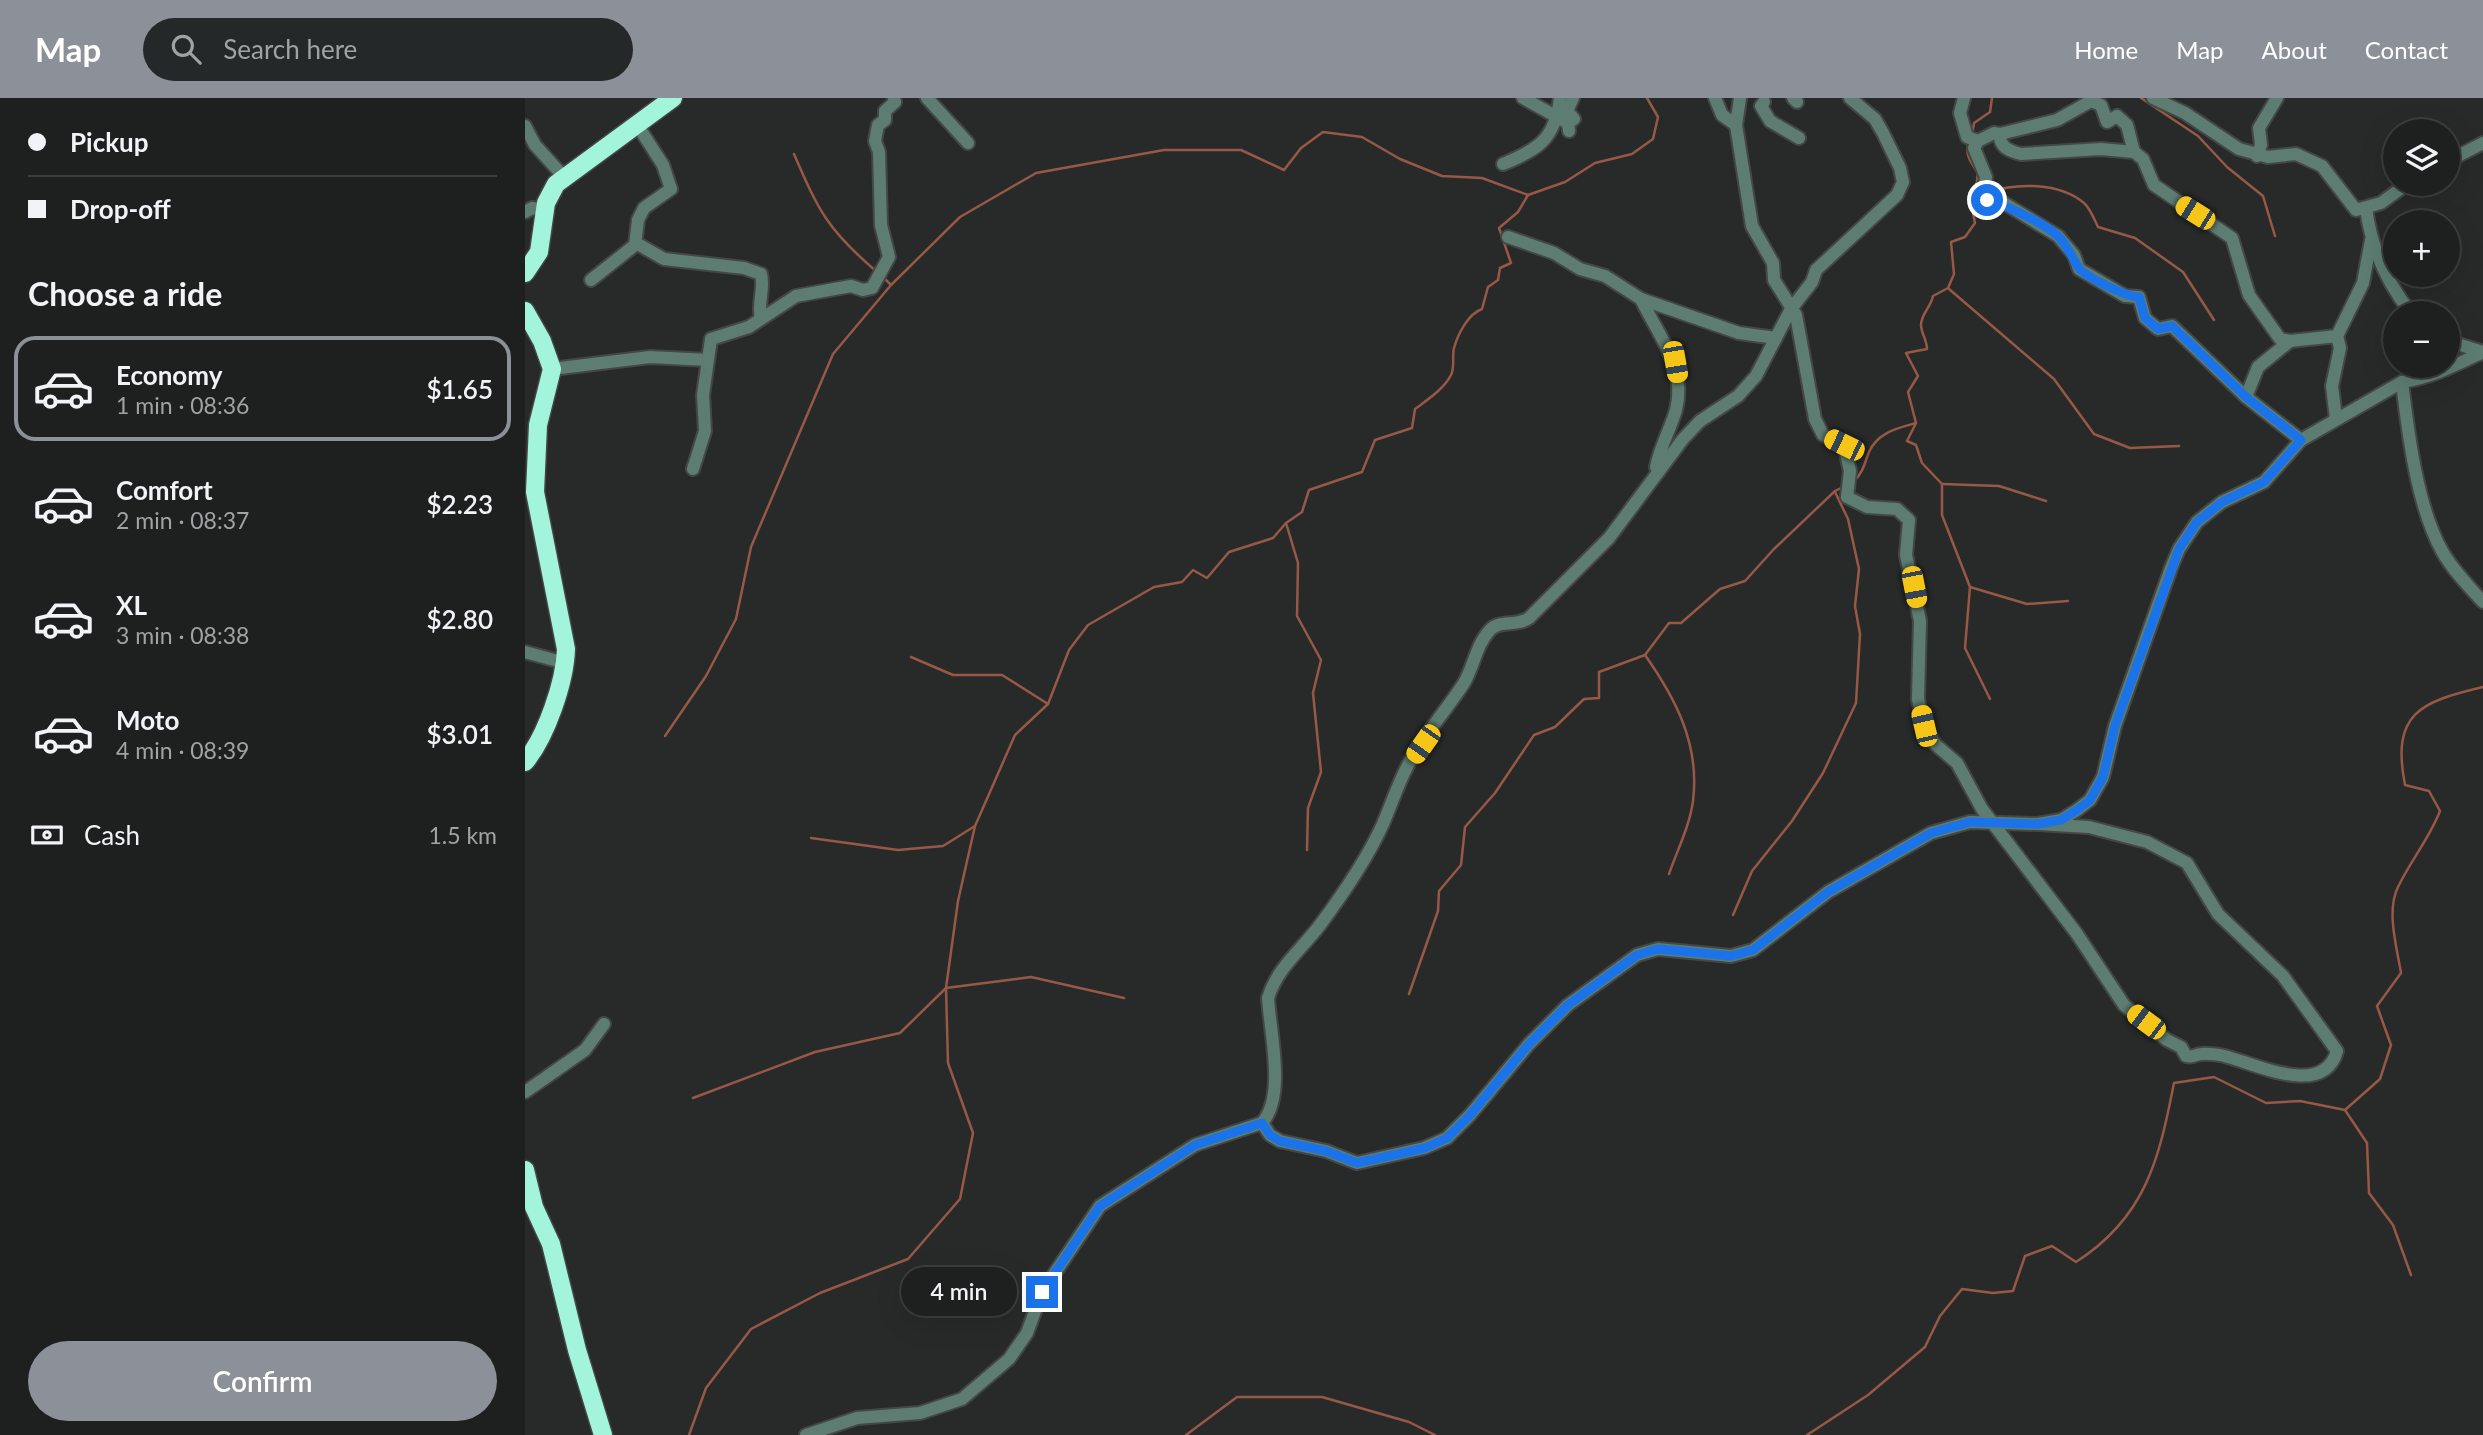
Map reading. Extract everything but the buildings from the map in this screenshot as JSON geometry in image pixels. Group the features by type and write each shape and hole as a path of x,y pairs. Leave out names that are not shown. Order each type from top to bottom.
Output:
{"highway":[{"path":"525,273 539,252 549,193 564,177 638,126 673,98"},
{"path":"525,762 541,737 565,663 564,636 530,492 538,425 552,369 526,317"},
{"path":"525,1170 534,1207 551,1244 577,1350 603,1435"}],"street":[{"path":"693,469 705,431 703,395 709,344 715,335 749,327 796,296 851,286 863,290 872,288 880,277 889,257 881,225 879,152 875,141 878,125 885,120 885,111 895,102 894,98"},
{"path":"927,98 968,143"},
{"path":"1524,98 1568,127 1574,119 1567,111 1573,98"},
{"path":"1503,164 1545,142 1553,130 1560,98"},
{"path":"1715,98 1722,115 1736,125"},
{"path":"1262,1123 1270,1135 1280,1141 1326,1151 1357,1163 1425,1148 1447,1138 1470,1115 1529,1044 1568,1005 1637,955 1658,949 1731,956 1753,950 1828,892 1902,847 1931,833 1970,822 1992,821 2089,827 2147,842 2187,863 2218,914 2283,976 2337,1051 2327,1071 2316,1076 2301,1076 2226,1056 2186,1056 2181,1047 2167,1040 2124,1005 2077,934 1992,821 1957,763 1936,744 1924,726 1918,699 1920,621 1906,555 1909,520 1897,509 1867,507 1847,497 1850,471 1844,445 1823,435 1815,419 1796,315 1774,280 1773,262 1752,226 1736,125 1740,98"},
{"path":"806,1435 857,1418 920,1413 962,1399 1009,1359 1027,1333 1042,1292 1100,1206 1195,1145 1262,1123 1269,1115 1275,1095 1268,998 1278,974 1319,925 1361,866 1381,828 1408,765 1469,673 1479,647 1491,628 1504,623 1521,624 1549,600 1609,538 1654,475 1700,421 1738,397 1756,376 1791,309 1812,282 1816,271 1897,195 1903,182 1900,168 1875,119 1852,103 1850,98"},
{"path":"1964,98 1960,113 1962,124 1967,137 1978,141"},
{"path":"2153,98 2185,113 2239,149 2257,156 2295,154 2322,166 2356,210 2381,203 2391,196"},
{"path":"2257,156 2261,145 2259,128 2277,98"},
{"path":"1767,99 1761,106 1770,121 1799,138"},
{"path":"2134,152 2127,125 2116,116 2107,122 2101,105 2091,101 2057,120 2000,134 1994,133 1978,141 1974,148 1986,177 1982,198 2004,203 2059,236 2074,255 2079,269 2125,296 2139,297 2145,318 2158,329 2172,326 2246,397 2301,440"},
{"path":"525,125 535,145 564,177"},
{"path":"591,280 636,243 638,219 644,208 671,189 663,165 638,126"},
{"path":"2000,134 2001,144 2009,151 2021,154 2101,149 2134,152 2143,159 2154,185 2232,238 2249,295 2280,339 2290,341 2337,336"},
{"path":"2460,155 2483,143"},
{"path":"525,212 532,208 545,210"},
{"path":"2336,419 2332,386 2340,348 2337,336 2363,283 2371,240 2367,208"},
{"path":"1508,237 1555,253 1580,269 1605,276 1641,299 1739,333 1776,338"},
{"path":"2371,240 2384,265 2388,283 2402,301"},
{"path":"636,243 664,259 744,268 761,274 763,288 758,305 761,319"},
{"path":"1641,299 1672,355 1679,384 1676,409 1654,475"},
{"path":"2246,397 2258,367 2290,341"},
{"path":"2460,345 2483,352"},
{"path":"2038,824 2061,820 2077,810 2090,800 2103,777 2115,726 2171,568 2197,522 2222,502 2264,482 2301,440 2336,419 2402,382 2442,371 2483,352"},
{"path":"552,369 650,357 708,360"},
{"path":"2402,382 2413,468 2433,528 2442,552 2483,602"},
{"path":"525,652 565,663"},
{"path":"525,1091 585,1050 604,1024"}],"waterway":[{"path":"689,1435 706,1388 751,1329 820,1293 908,1259 960,1199 973,1133 948,1063 946,988 958,901 975,826 1015,735 1048,704 1069,650 1088,625 1154,587 1182,582 1193,570 1207,578 1229,552 1273,538 1286,523 1302,512 1309,490 1362,472 1375,440 1412,428 1415,409 1440,390 1451,375 1454,348 1464,325 1472,315 1482,309 1488,287 1498,280 1500,268 1511,263 1499,228 1518,212 1528,195 1565,182 1595,163 1632,154 1653,139 1658,117 1647,98"},
{"path":"1972,135 1974,123 1990,112 1992,98"},
{"path":"2141,98 2198,136 2227,167 2263,196 2275,236"},
{"path":"665,736 706,676 736,619 751,547 833,354 891,285 960,217 1036,173 1164,150 1241,150 1284,170 1301,148 1323,132 1362,137 1400,159 1442,176 1482,178 1528,195"},
{"path":"1854,481 1862,471 1873,445 1883,435 1916,423 1908,392 1918,376 1906,353 1927,349 1921,321 1933,296 1948,288 1954,274 1951,242 1965,237 1975,223 1973,213 1978,173 1968,154 1969,141"},
{"path":"794,154 818,206 836,232 877,272"},
{"path":"1988,192 2037,186 2074,196 2086,205 2098,227 2135,238 2183,272 2214,320"},
{"path":"882,276 891,285"},
{"path":"1949,289 2054,379 2094,434 2130,448 2179,446"},
{"path":"1916,423 1907,441 1916,445 1922,463 1942,484 1942,515 1970,587 1965,648 1990,699"},
{"path":"1942,484 1999,486 2046,501"},
{"path":"1409,994 1438,911 1439,891 1461,865 1465,827 1495,793 1534,735 1555,727 1584,699 1599,698 1599,672 1645,655 1669,623 1681,623 1720,589 1745,581 1774,549 1835,491 1845,486"},
{"path":"1733,915 1752,871 1792,821 1823,773 1856,703 1860,634 1855,606 1859,569 1848,519 1835,492"},
{"path":"1286,523 1298,563 1297,616 1321,660 1313,693 1321,772 1308,808 1307,850"},
{"path":"1970,587 2027,604 2068,601"},
{"path":"1645,655 1676,706 1693,761 1693,801 1669,874"},
{"path":"911,657 953,675 1002,675 1048,704"},
{"path":"1807,1435 1868,1395 1925,1347 1940,1316 1962,1289 1993,1293 2013,1291 2025,1256 2052,1246 2076,1262 2100,1245 2119,1226 2146,1184 2162,1137 2174,1083 2214,1077 2266,1103 2300,1101 2345,1110 2380,1079 2391,1045 2377,1006 2401,973 2393,930 2395,897 2403,877 2440,811 2429,791 2405,785 2402,741 2407,726 2415,715 2427,706 2483,687"},
{"path":"811,838 898,850 943,846 975,826"},
{"path":"693,1098 815,1052 900,1033 946,988 1031,977 1124,998"},
{"path":"2345,1110 2367,1143 2369,1193 2393,1225 2411,1275"},
{"path":"1186,1435 1237,1397 1322,1397 1409,1422 1435,1435"}],"route":[{"path":"1042,1292 1100,1206 1152,1170 1195,1145 1262,1123 1270,1135 1280,1141 1326,1151 1357,1163 1386,1159 1425,1148 1447,1138 1470,1115 1529,1044 1568,1005 1637,955 1658,949 1705,956 1731,956 1753,950 1828,892 1902,847 1931,833 1970,822 2038,824 2061,820 2090,800 2103,777 2115,726 2179,549 2197,522 2222,502 2264,482 2301,440 2265,414 2172,326 2158,329 2145,318 2139,297 2125,296 2109,284 2088,275 2079,269 2074,255 2059,236 2004,203 1987,200"}]}
